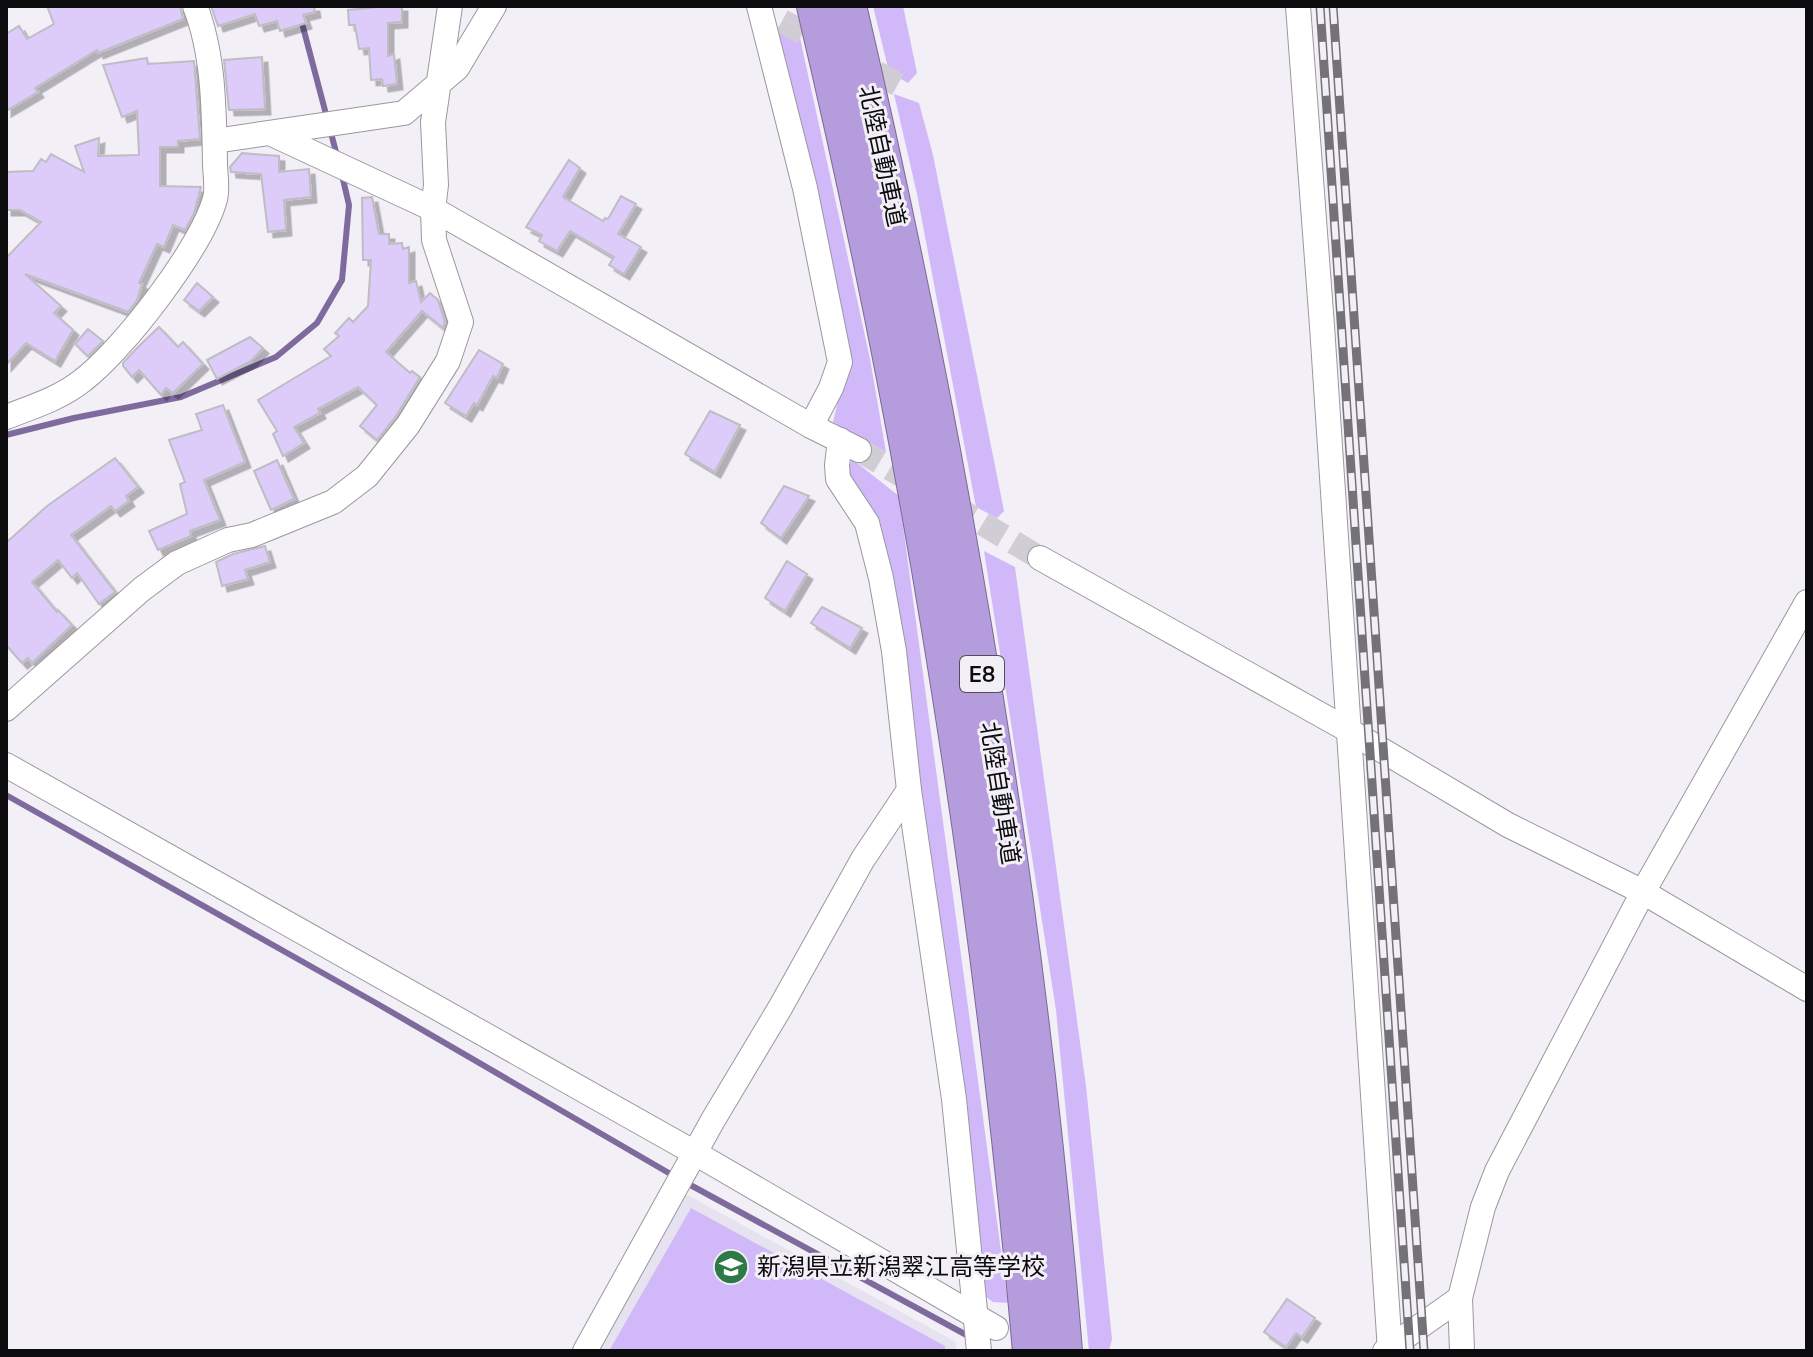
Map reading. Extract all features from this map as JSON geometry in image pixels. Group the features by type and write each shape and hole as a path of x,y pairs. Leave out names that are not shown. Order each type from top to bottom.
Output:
{"highway":[{"name":"北陸自動車道","path":"815,6 874,273 949,682 997,1030 1031,1351"},
{"name":"北陸自動車道","path":"848,6 909,277 949,482 982,676 1011,865 1034,1050 1064,1351"}],"street":[{"path":"6,417 48,401 83,380 123,340 179,270 200,233 216,197 215,141 204,31 195,6"},
{"path":"6,709 142,589 177,563 228,540 252,535 333,502 367,476 408,425 448,361 461,322 434,240 436,185 433,122 450,6"},
{"path":"215,141 404,113 457,68 494,6"},
{"path":"759,6 805,188 840,362 831,388 811,426"},
{"path":"1298,6 1388,1349"},
{"path":"272,134 433,209 849,445 837,465 838,479 867,523 894,651 909,790 954,1099 970,1266 987,1322 979,1351"},
{"path":"1040,558 1348,730 1508,825 1643,892 1807,989"},
{"path":"1462,1351 1460,1298 1483,1207 1497,1171 1643,892 1807,602"},
{"path":"6,765 695,1153 987,1322"},
{"path":"585,1351 863,859 909,790"},
{"path":"1388,1349 1460,1298"}],"shaded area":[{"path":"873,6 903,6 917,73 908,83 889,72"},
{"path":"770,23 800,38 870,359 886,452 833,422 840,393"},
{"path":"894,94 919,103 933,155 1004,511 997,518 976,507 917,194"},
{"path":"852,459 899,496 1008,1303 993,1302 981,1293 919,796 852,486 849,468"},
{"path":"984,551 1015,567 1086,1086 1112,1339 1109,1351 1089,1351 1056,1010"},
{"name":"新潟県立新潟翠江高等学校","path":"684,1193 956,1342 956,1351 595,1351"},
{"name":"新潟県立新潟翠江高等学校","path":"691,1208 945,1346 945,1351 609,1351"}],"building":[{"path":"47,6 180,6 183,19 98,53 97,50 35,88 38,92 6,111 6,34 19,26 27,39 54,24"},
{"path":"211,6 314,6 315,12 303,15 306,23 280,31 277,21 259,26 255,14 218,26"},
{"path":"402,6 402,22 388,23 388,56 394,54 397,84 383,86 382,79 371,80 369,48 359,49 355,25 349,25 348,10"},
{"path":"262,57 265,109 229,110 224,60"},
{"path":"147,58 148,64 194,61 200,139 178,141 178,147 160,147 160,186 201,187 194,213 185,230 173,225 164,247 157,244 139,283 142,284 137,300 128,312 25,274 61,306 54,313 73,330 55,361 26,343 6,365 6,258 41,222 20,210 6,210 6,172 33,171 41,159 46,162 51,154 84,172 75,146 99,138 98,156 139,155 137,111 122,117 103,65"},
{"path":"242,153 279,156 279,172 309,169 311,197 284,200 286,230 268,232 261,174 231,172 230,167"},
{"path":"569,160 580,168 563,197 603,221 608,219 621,196 636,204 618,234 641,247 624,274 609,265 614,257 570,231 557,251 539,241 542,235 526,227"},
{"path":"372,197 379,234 389,234 389,244 402,243 403,249 409,247 409,283 416,281 421,302 430,293 438,300 445,322 443,328 422,311 386,352 410,373 412,371 420,377 377,440 360,426 377,405 358,387 318,409 320,413 294,427 304,443 283,456 273,434 277,431 258,400 331,356 324,349 339,336 335,333 349,318 353,322 368,306 371,260 363,260 362,198"},
{"path":"197,283 213,297 199,311 184,300"},
{"path":"159,327 178,347 183,342 203,364 173,393 166,388 161,395 139,370 132,377 123,366"},
{"path":"88,329 103,341 88,356 75,344"},
{"path":"250,337 263,348 251,361 217,379 207,360"},
{"path":"479,350 503,364 497,378 493,376 477,405 474,403 466,416 445,403"},
{"path":"223,405 245,462 204,480 220,520 190,531 191,536 158,550 149,531 187,514 180,484 185,482 169,440 202,430 196,414"},
{"path":"710,411 740,425 715,472 685,454"},
{"path":"115,458 138,487 126,496 129,501 115,511 111,506 71,535 115,592 99,604 77,573 72,578 58,560 32,582 72,625 32,663 28,658 22,663 6,645 6,543 47,506"},
{"path":"277,460 294,499 271,510 254,471"},
{"path":"784,486 809,496 781,538 761,523"},
{"path":"265,546 270,562 245,570 248,579 222,586 216,562"},
{"path":"787,561 807,574 785,611 765,598"},
{"path":"822,607 862,628 850,648 811,623"},
{"path":"1287,1299 1315,1318 1302,1337 1296,1333 1286,1347 1264,1332"}],"waterway":[{"path":"295,6 327,118"},
{"path":"330,129 337,156"},
{"path":"6,435 181,397 276,357 317,323 342,280 349,205 342,175"},
{"path":"6,795 376,1003 674,1176"},
{"path":"683,1181 972,1338"}],"tunnel":[{"path":"782,21 908,90"},
{"path":"859,450 1040,558"}],"railway":[{"path":"1320,6 1410,1351"},
{"path":"1333,6 1424,1351"}],"place":[{"name":"新潟県立新潟翠江高等学校","path":"731,1267"}]}
